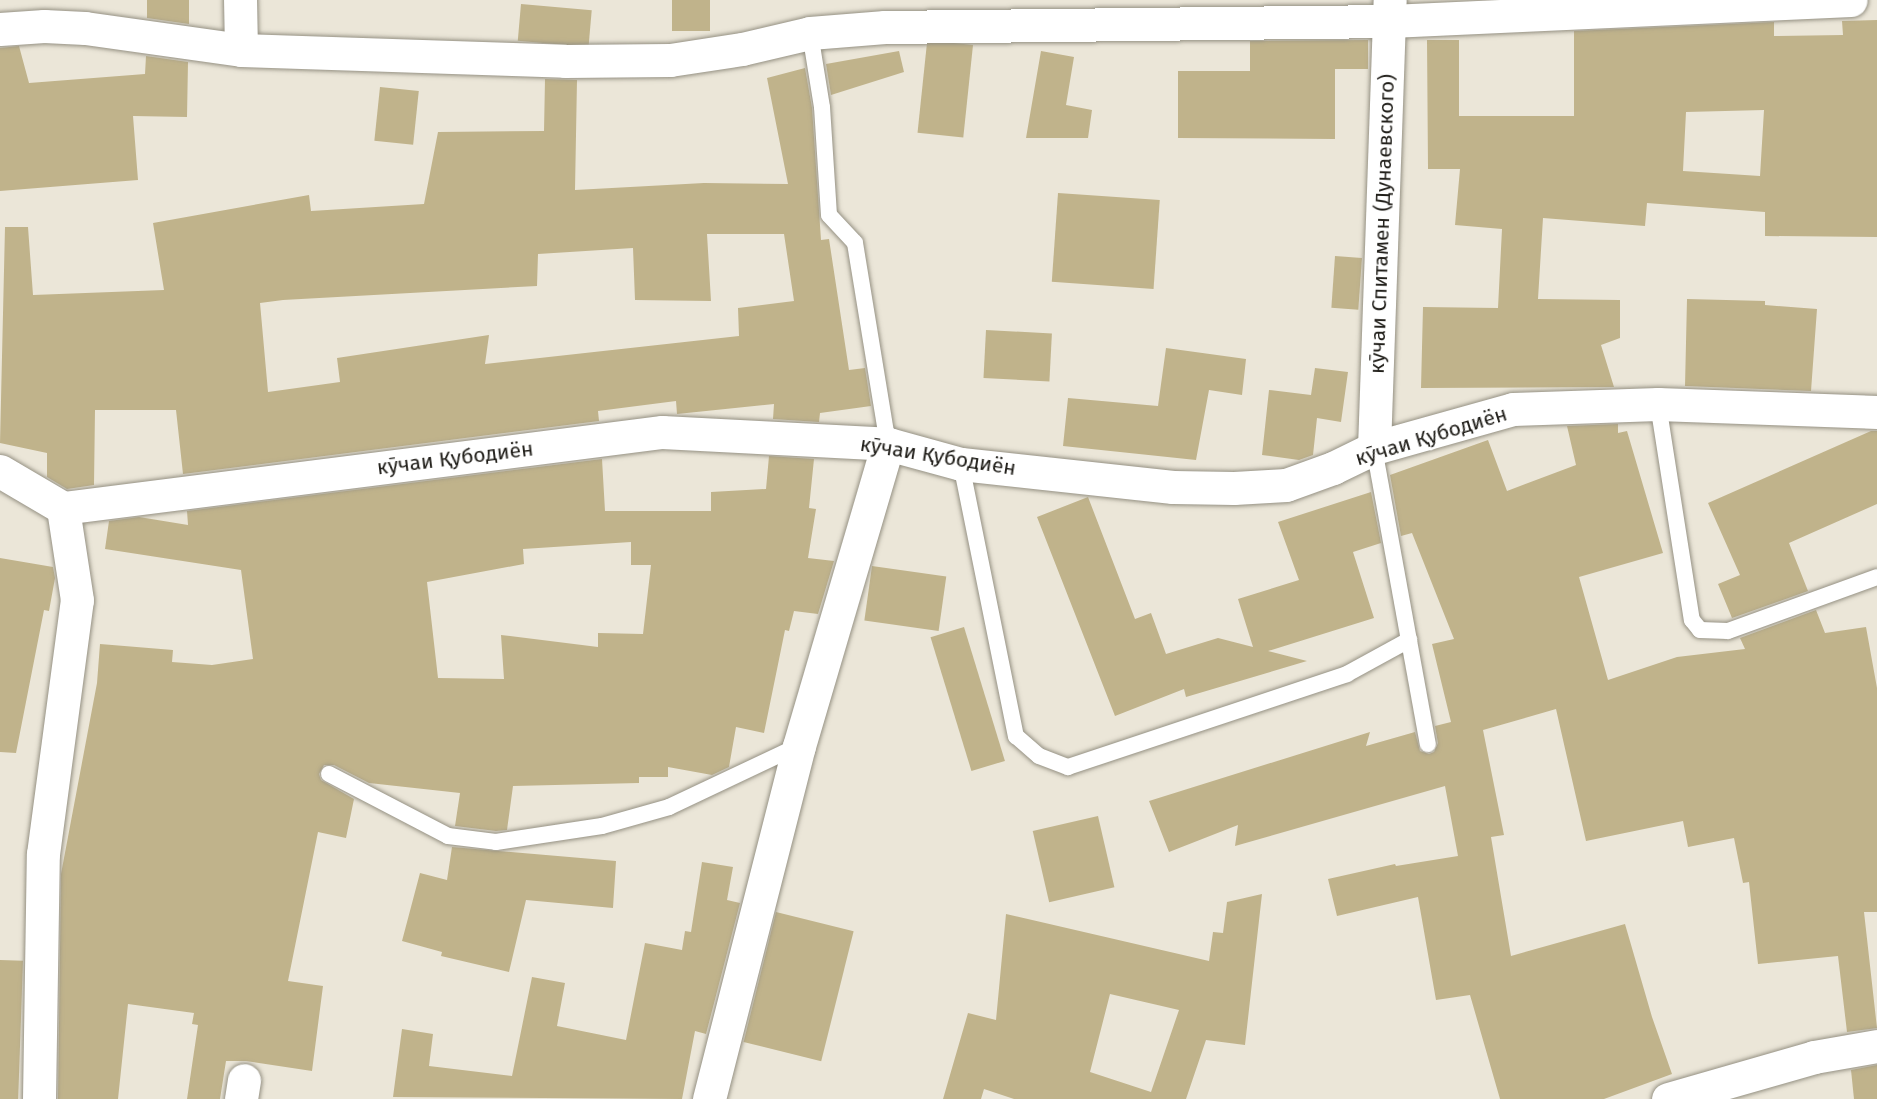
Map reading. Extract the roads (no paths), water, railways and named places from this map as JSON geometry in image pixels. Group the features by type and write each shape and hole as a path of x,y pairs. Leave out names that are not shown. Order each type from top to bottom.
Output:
{"street":[{"path":"240,0 241,50"},
{"path":"0,29 44,26 85,28 241,50 565,61 670,60 742,49 810,33 930,26 1390,10 1851,0"},
{"name":"кӯчаи Спитамен (Дунаевского)","path":"1374,448 1390,10"},
{"name":"кӯчаи Қубодиён","path":"63,508 662,432 888,444 961,464 1173,487 1234,488 1286,485 1333,468 1374,448 1513,409 1658,404 1877,412"},
{"path":"711,1099 799,746 888,444"},
{"path":"0,471 63,508 77,600 43,854 39,1099"},
{"path":"1668,1099 1814,1057 1877,1046"}],"lane":[{"path":"810,33 822,107 829,216 855,243 888,444"},
{"path":"1658,404 1692,620 1700,630 1728,632 1877,578"},
{"path":"1374,448 1380,490 1400,580 1428,744"},
{"path":"961,464 1016,735 1040,756 1058,764 1068,767 1347,674 1409,640"},
{"path":"329,774 448,836 496,842 602,826 669,807 799,746"}]}
